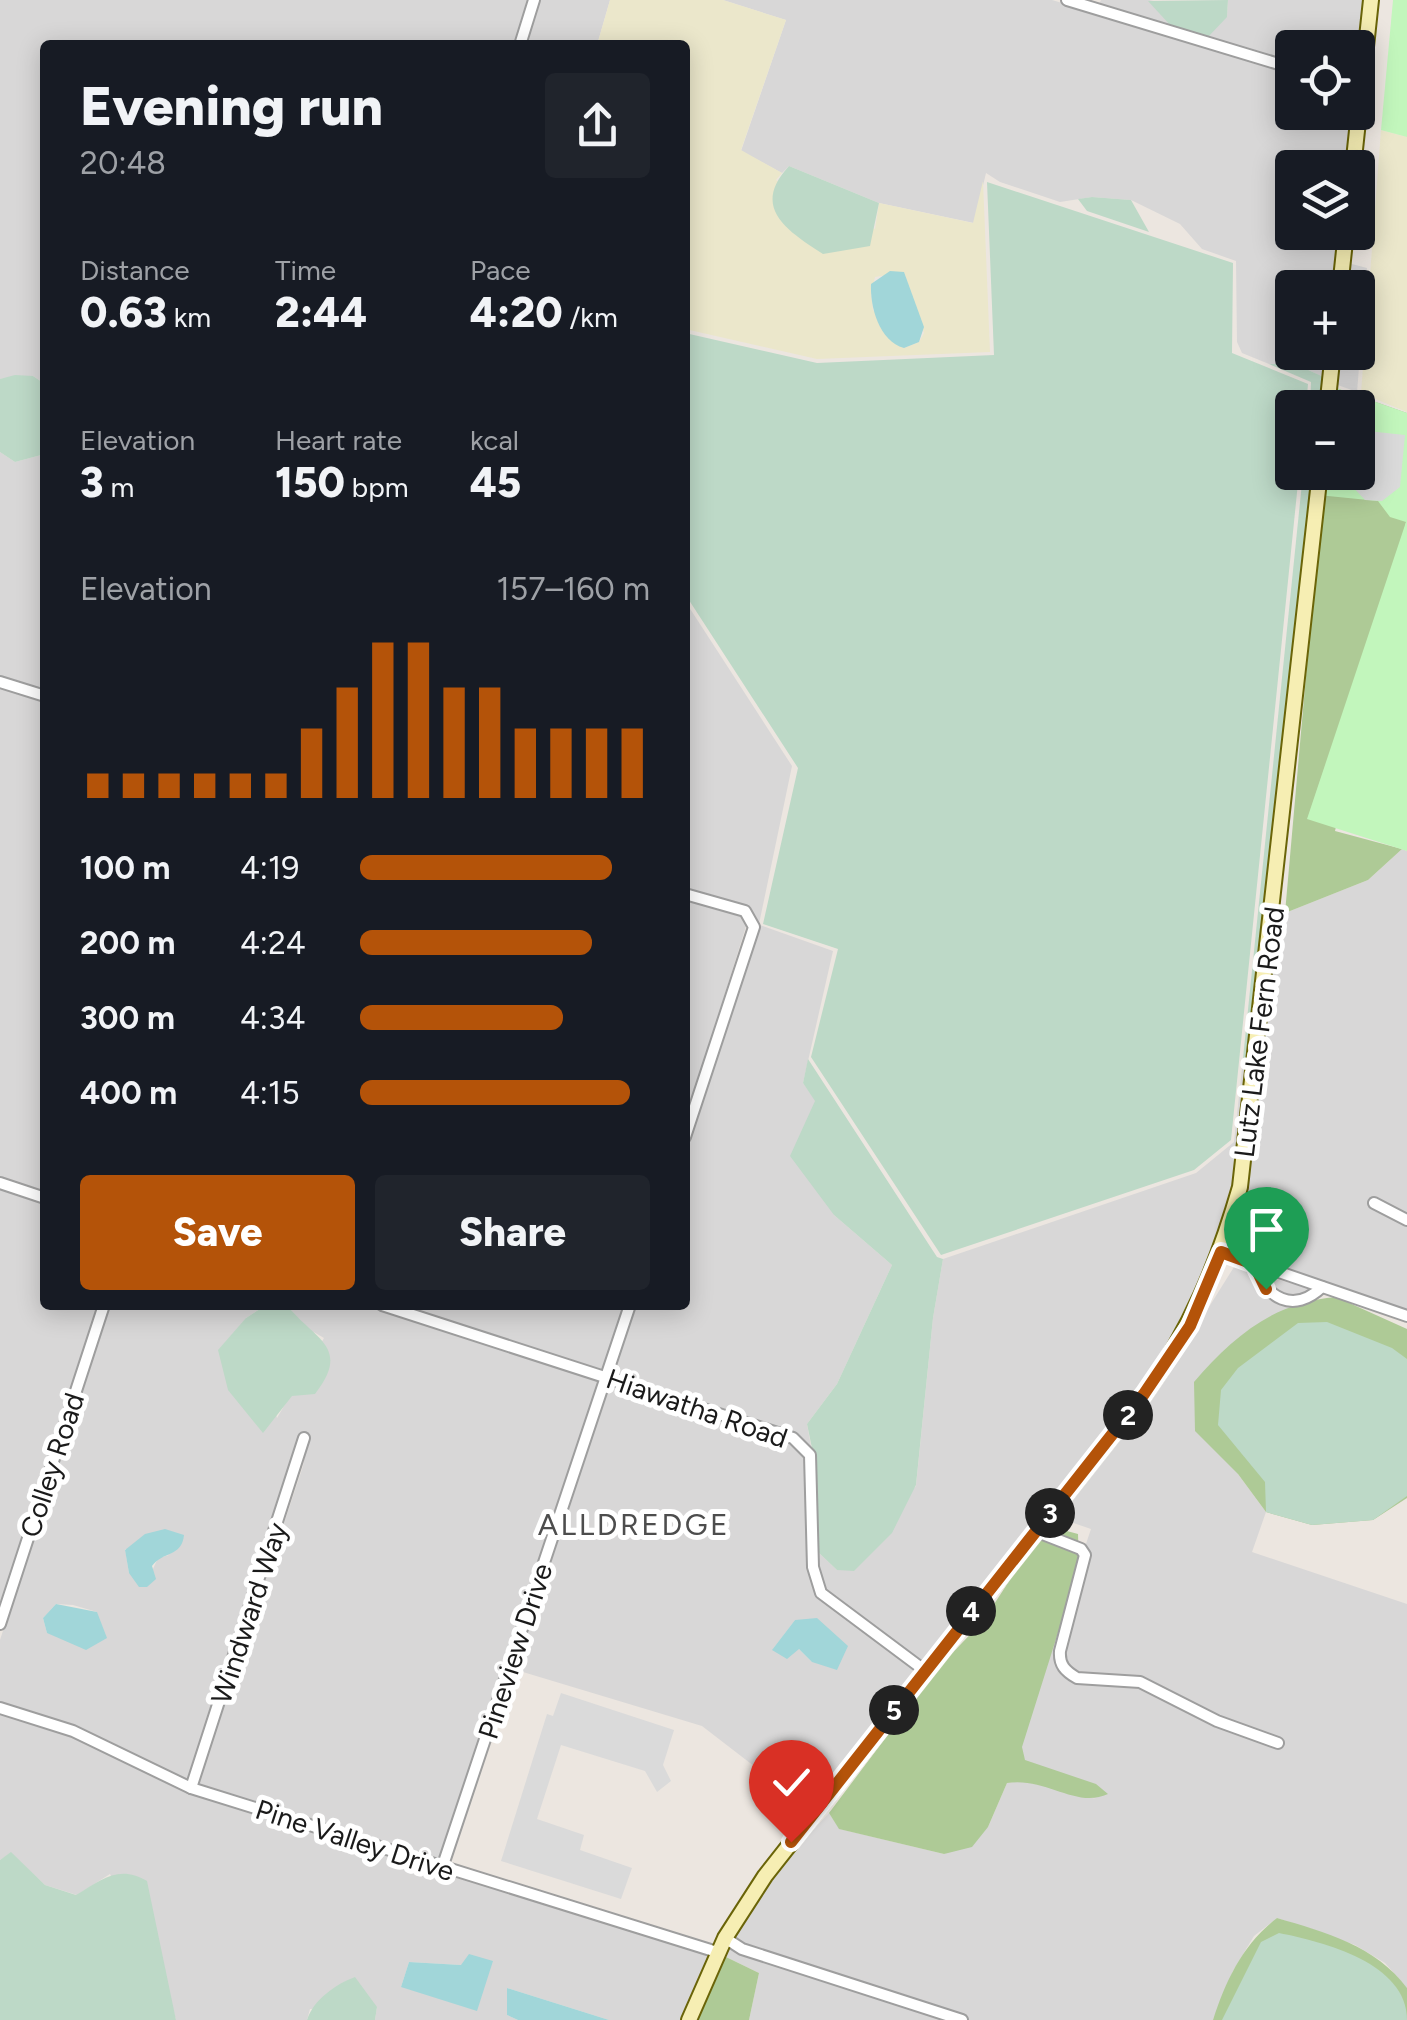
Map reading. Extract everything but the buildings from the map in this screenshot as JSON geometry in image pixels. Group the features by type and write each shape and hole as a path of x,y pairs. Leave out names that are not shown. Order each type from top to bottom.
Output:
{"main road":[{"path":"1367,30 1371,0"},
{"name":"Lutz Lake Fern Road","path":"689,2020 721,1945 765,1876 1168,1361 1190,1326 1221,1252 1240,1186 1318,490"}],"street":[{"path":"522,40 534,0"},
{"path":"1067,0 1275,63"},
{"path":"0,682 40,694"},
{"path":"690,895 745,911 754,927 690,1122"},
{"path":"0,1183 40,1196"},
{"path":"1374,1203 1407,1220"},
{"path":"1221,1252 1407,1316"},
{"path":"1254,1264 1266,1289 1284,1302 1300,1302 1322,1287"},
{"name":"Colley Road","path":"0,1624 102,1310"},
{"name":"Hiawatha Road","path":"398,1310 793,1438 810,1456 813,1567 821,1593 924,1670"},
{"name":"Pineview Drive","path":"442,1868 628,1310"},
{"name":"Windward Way","path":"191,1788 304,1438"},
{"path":"1035,1531 1081,1549 1085,1555 1060,1651 1059,1660 1068,1673 1076,1678 1140,1682 1217,1721 1278,1743"},
{"name":"Pine Valley Drive","path":"0,1708 73,1731 191,1788 442,1868 742,1949 962,2020"}],"shaded area":[{"path":"0,0 529,0 517,40 40,40 40,381 33,376 0,379"},
{"path":"540,0 610,0 598,40 527,40"},
{"path":"610,0 723,0 786,20 741,150 782,173 776,180 875,229 879,203 973,223 983,181 990,352 817,359 690,330 690,40 598,40","holes":["904,272 924,333 919,342 904,348 873,310 875,277"]},
{"path":"723,0 1052,0 1275,67 1275,130 1352,130 1350,150 1275,150 1275,250 1339,250 1337,270 1275,270 1275,364 1269,364 1242,353 1237,342 1236,261 1202,249 1180,224 1131,200 1092,197 1060,202 1000,182 986,173 974,223 879,203 789,166 782,173 741,151 786,20"},
{"path":"1082,0 1099,4 1101,0 1149,0 1227,17 1228,0 1366,0 1363,30 1275,30 1275,58"},
{"path":"1381,130 1407,137 1407,412 1375,399 1375,390 1361,390 1363,370 1375,370 1375,270 1370,270 1372,250 1375,250"},
{"path":"1348,263 1367,268 1367,270 1347,270"},
{"path":"1308,370 1327,370 1326,378"},
{"path":"1336,370 1359,370 1357,390 1335,384"},
{"path":"1375,432 1405,435 1400,487 1382,501 1365,500 1356,490 1375,490"},
{"path":"0,452 15,462 40,455 40,689 0,677"},
{"path":"690,609 792,766 759,924 751,908 690,891"},
{"path":"0,686 40,698 40,1191 0,1179"},
{"path":"1402,849 1407,851 1407,1316 1231,1251 1243,1209 1276,947 1285,913 1368,880"},
{"path":"690,901 743,915 748,920 690,1106"},
{"path":"760,925 833,951 803,1083 815,1100 834,1215 892,1265 837,1384 807,1424 812,1452 795,1434 612,1374 633,1310 690,1310 690,1137"},
{"path":"1242,1068 1248,1069 1236,1186 1217,1251 1164,1359 923,1664 825,1591 817,1551 837,1570 916,1486 943,1259 1196,1173 1234,1142"},
{"path":"0,1188 40,1200 40,1310 97,1310 0,1609"},
{"path":"1234,1267 1315,1290 1238,1474 1266,1512 1252,1552 1407,1604 1407,1988 1385,1963 1355,1945 1277,1918 1254,1936 1233,1971 1213,2020 749,2020 759,1973 726,1957 733,1939 784,1861 829,1813 840,1829 944,1854 988,1827 1007,1783 1029,1780 1096,1799 1013,1761 1091,1529 1056,1517 1167,1374"},
{"path":"107,1310 258,1310 246,1318 277,1418 324,1338 305,1327 291,1310 384,1310 600,1379 439,1863 197,1785 303,1466 309,1434 300,1433 294,1463 188,1782 0,1704 0,1640","holes":["125,1549 169,1555 158,1558 152,1571 129,1573","56,1604 97,1612 47,1633 43,1618"]},
{"path":"413,1310 623,1310 603,1371"},
{"path":"610,1382 791,1441 805,1457 808,1567 816,1594 918,1671 810,1809 702,1726 513,1669","holes":["795,1620 812,1662 799,1649 773,1649"]},
{"path":"561,1693 674,1730 663,1765 671,1781 657,1792 645,1771 561,1745 537,1819 584,1835 580,1850 632,1868 621,1899 501,1861 547,1714 553,1716"},
{"path":"0,1713 71,1735 185,1790 711,1955 684,2020 609,2020 507,1988 507,2015 518,2020 375,2020 377,2007 310,2009 307,2020 176,2020 163,1972 110,1874 77,1895 45,1885 11,1853 0,1860","holes":["409,1962 461,1965 401,1987"]}],"green space":[{"path":"1228,0 1227,17 1207,38 1171,26 1148,1"},
{"path":"1393,0 1407,0 1407,137 1381,130"},
{"path":"789,166 879,203 870,246 823,254 787,227 773,206 773,194"},
{"path":"987,182 1233,263 1232,353 1308,384 1307,390 1275,390 1275,490 1297,490 1231,1140 1194,1170 941,1255 811,1057 838,949 763,924 798,768 690,602 690,334 817,363 994,355"},
{"path":"1078,199 1131,200 1149,232 1087,211"},
{"path":"1283,370 1308,370 1326,378 1325,390 1311,390 1311,382"},
{"path":"15,375 33,376 40,381 40,455 15,462 0,452 0,379"},
{"path":"1375,402 1407,413 1407,518 1335,831 1402,849 1368,880 1285,913 1322,490 1375,490"},
{"path":"1375,402 1407,413 1407,851 1307,819 1406,522 1390,517 1378,501 1318,495 1319,490 1375,490"},
{"path":"1301,490 1314,490 1248,1069 1242,1068"},
{"path":"808,1059 937,1257 943,1259 916,1485 892,1533 854,1571 837,1570 817,1551 816,1468 807,1424 837,1384 892,1265 834,1215 790,1156 815,1101 803,1083"},
{"path":"1336,1297 1407,1329 1407,1498 1373,1520 1312,1525 1266,1512 1238,1474 1195,1431 1194,1382 1256,1324 1293,1306"},
{"path":"258,1310 292,1310 330,1354 326,1378 315,1394 292,1396 263,1433 228,1390 218,1350"},
{"path":"1327,1322 1392,1348 1407,1359 1407,1496 1373,1520 1312,1525 1266,1512 1265,1482 1218,1425 1221,1390 1238,1368 1298,1323"},
{"path":"1052,1527 1078,1534 1079,1566 1022,1747 1025,1760 1096,1784 1108,1794 1084,1798 1035,1784 1007,1783 988,1827 972,1847 944,1854 839,1829 829,1813 939,1667 983,1621 1032,1546"},
{"path":"11,1852 45,1885 76,1895 119,1874 147,1881 176,2020 0,2020 0,1860"},
{"path":"1277,1918 1348,1942 1380,1961 1407,1988 1407,2020 1213,2020 1237,1964 1254,1939"},
{"path":"1279,1933 1339,1949 1378,1970 1403,2000 1407,2020 1222,2020 1261,1942"},
{"path":"726,1957 759,1973 749,2020 698,2020"},
{"path":"355,1977 377,2007 375,2020 307,2020 326,1994"}],"water":[{"path":"890,271 904,272 924,327 919,342 904,348 882,331 872,303 871,284"},
{"path":"165,1529 184,1535 183,1542 152,1566 156,1579 147,1587 139,1587 129,1573 125,1550 145,1534"},
{"path":"56,1604 97,1612 107,1638 86,1650 47,1633 43,1618"},
{"path":"817,1618 848,1646 837,1670 812,1662 799,1649 787,1659 772,1650 795,1620"},
{"path":"469,1954 493,1961 477,2011 401,1987 409,1962 461,1965"},
{"path":"507,1988 609,2020 518,2020 507,2015"}],"district":[{"name":"ALLDREDGE","path":"634,1525"}],"route":[{"path":"791,1842 1144,1394 1190,1326 1221,1252 1254,1264 1266,1289"}]}
